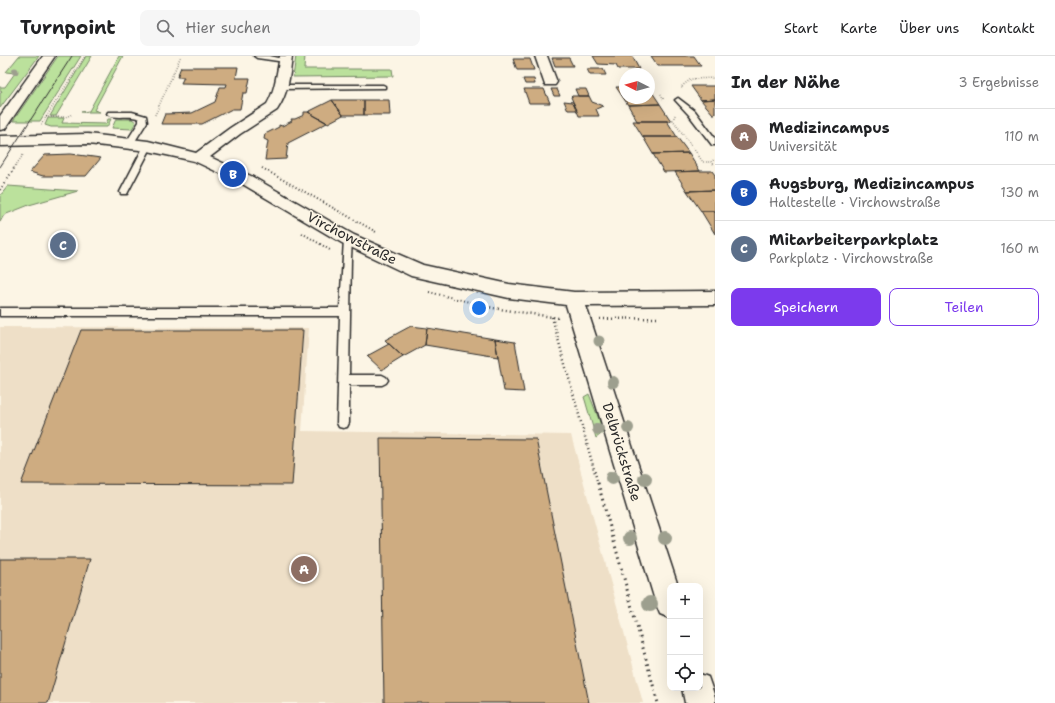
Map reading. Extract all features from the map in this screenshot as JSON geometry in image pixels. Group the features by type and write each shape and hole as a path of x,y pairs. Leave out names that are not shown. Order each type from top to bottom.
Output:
{"street":[{"path":"0,126 49,56"},
{"path":"541,56 550,82"},
{"path":"199,158 235,130 272,107 277,99 286,58"},
{"name":"Virchowstraße","path":"0,141 88,139 148,146 199,158 245,180 348,239 418,270 509,292 574,299 715,298"},
{"name":"Delbrückstraße","path":"574,299 667,594"},
{"path":"697,691 701,703"}],"lane":[{"path":"257,56 286,58"},
{"path":"279,87 383,86"},
{"path":"678,100 692,113 715,144"},
{"path":"111,114 134,115 143,118 143,122 129,144"},
{"path":"124,192 148,146"},
{"path":"342,423 348,239"},
{"path":"0,312 345,312"},
{"path":"343,380 382,380"}],"path":[{"path":"40,128 85,56"},
{"path":"153,120 180,56"},
{"path":"678,100 688,97 681,86 691,79 715,78"},
{"path":"661,94 668,105"},
{"path":"672,110 675,115 674,120 703,162 711,162 715,159"},
{"path":"46,117 65,117 73,114"},
{"path":"0,190 26,151"},
{"path":"711,162 715,165"},
{"path":"255,166 269,172 384,236"},
{"path":"552,317 658,703"}],"shaded area":[{"path":"0,327 309,328 302,431 571,435 643,703 0,703"}],"green space":[{"path":"19,56 39,56 0,108 0,94 2,91 0,90 0,87 5,87 15,73 6,72"},
{"path":"58,56 81,56 40,121 13,121"},
{"path":"86,56 92,56 56,116 50,116"},
{"path":"119,56 123,56 94,110 100,112 81,112 89,111"},
{"path":"296,56 305,56 304,69 392,69 393,76 293,77"},
{"path":"48,118 64,118 62,123 106,124 108,119 111,119 107,127 51,127 45,125"},
{"path":"116,119 132,119 136,122 132,129 112,128"},
{"path":"8,186 78,191 29,205 4,215 0,222 0,196"},
{"path":"589,394 604,432 596,438 584,397"}],"building":[{"path":"593,56 632,56 638,68 618,69 616,65 598,64"},
{"path":"651,56 694,56 701,66 658,66"},
{"path":"552,58 569,58 573,66 555,66"},
{"path":"513,59 530,59 534,70 517,70"},
{"path":"181,67 238,67 236,78 250,78 247,93 243,93 240,109 232,109 202,124 161,124 165,114 192,113 215,102 220,87 226,87 227,84 181,83 184,77 177,77"},
{"path":"587,69 603,69 606,75 590,75"},
{"path":"523,79 534,79 535,84 525,84"},
{"path":"691,86 715,86 715,99 701,100"},
{"path":"524,89 544,89 550,103 529,103"},
{"path":"551,89 557,89 560,96 554,96"},
{"path":"575,89 586,89 589,96 578,96"},
{"path":"589,96 592,102 603,106 596,109 599,116 579,116 571,97"},
{"path":"655,96 660,104 628,105 627,104 655,104"},
{"path":"715,99 715,114 713,114 701,100"},
{"path":"332,100 343,115 328,123 308,112"},
{"path":"332,100 364,100 364,115 343,115"},
{"path":"364,100 389,100 390,115 364,115"},
{"path":"564,101 573,102 577,110 568,110"},
{"path":"660,104 671,121 637,121 628,105"},
{"path":"304,112 308,112 327,123 288,143 286,159 265,160 268,141 264,139 265,134 279,127 279,125 282,126 292,121 291,119 304,115"},
{"path":"633,121 667,121 677,137 643,137"},
{"path":"643,137 677,137 689,153 653,154"},
{"path":"689,153 700,171 664,172 653,154"},
{"path":"71,154 101,158 86,176 43,176 30,172 45,155"},
{"path":"712,171 715,175 715,190 687,191 675,172"},
{"path":"715,190 715,211 701,211 687,191"},
{"path":"701,211 715,211 715,234"},
{"path":"411,326 427,328 425,345 403,357 385,340"},
{"path":"427,328 495,339 498,357 425,345"},
{"path":"81,330 303,330 292,485 21,484"},
{"path":"495,339 515,342 524,392 504,391"},
{"path":"389,344 403,357 382,370 367,356"},
{"path":"380,438 536,439 589,703 384,703"},
{"path":"0,559 90,559 48,703 0,703"}],"tram line":[{"path":"0,167 72,56"}],"place":[{"name":"Augsburg, Medizincampus","path":"233,174"},
{"name":"Mitarbeiterparkplatz","path":"63,245"},
{"name":"Medizincampus","path":"304,569"}]}
